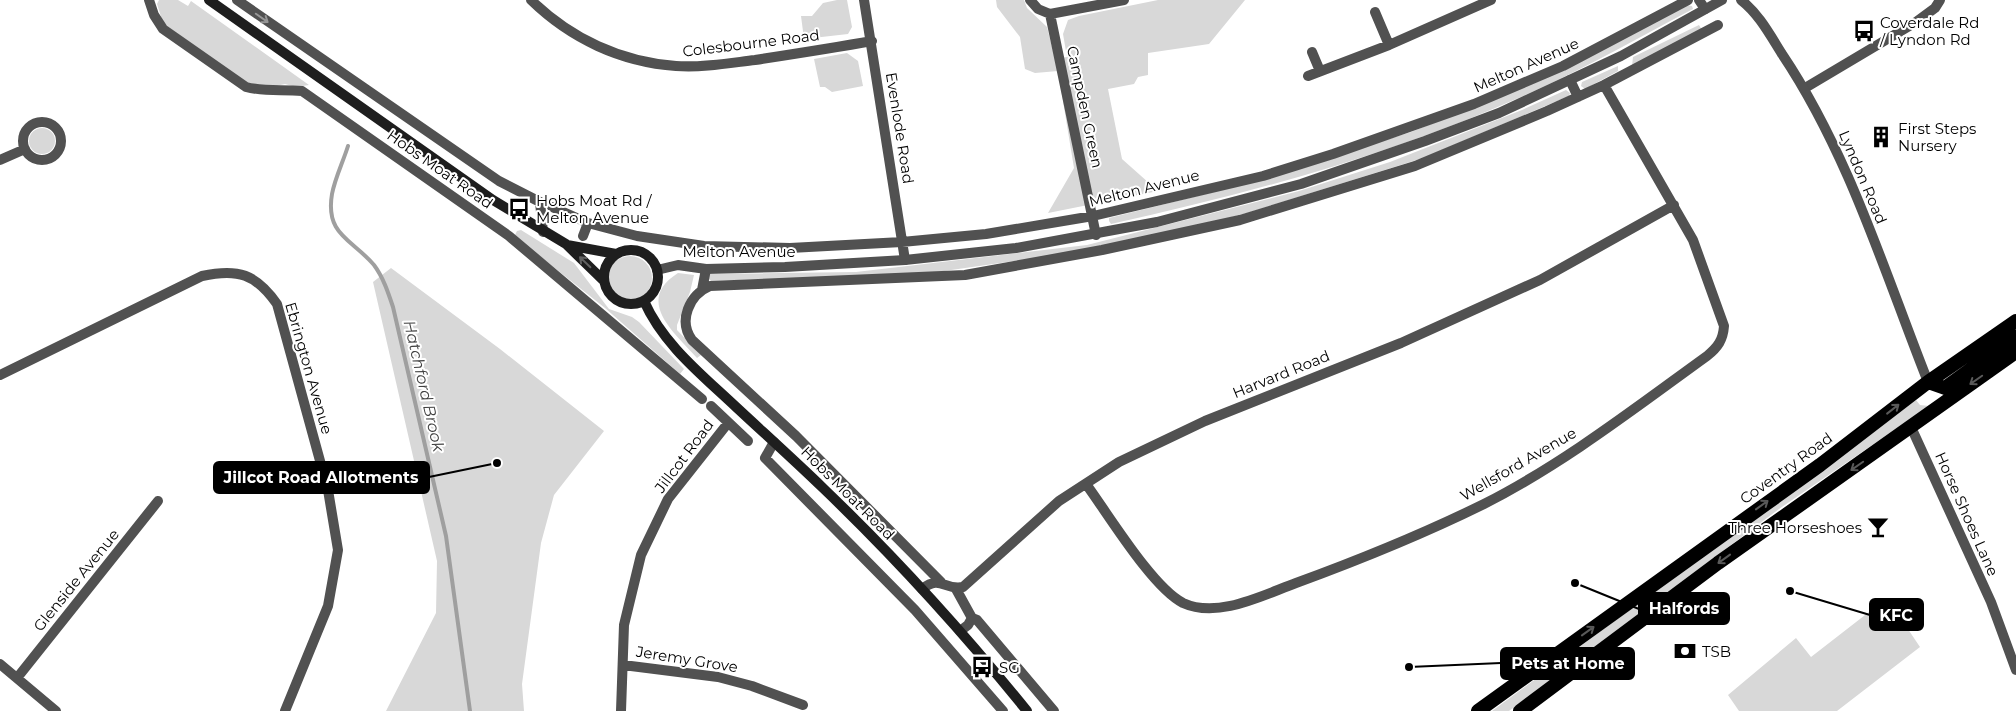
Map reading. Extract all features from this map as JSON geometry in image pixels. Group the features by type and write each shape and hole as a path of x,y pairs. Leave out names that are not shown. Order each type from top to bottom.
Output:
{"highway":[{"name":"Coventry Road","path":"1478,711 1820,465 1928,382 2016,321"},
{"path":"1928,382 1945,388 2016,337"},
{"path":"1520,711 1718,563 2016,352"}],"main road":[{"name":"Hobs Moat Road","path":"209,0 411,144 543,232 566,244 616,254"},
{"name":"Hobs Moat Road","path":"566,244 604,281"},
{"path":"628,250 641,251 651,258 658,277 656,289 644,301 630,304 618,301 608,293 604,281 607,264 616,254 628,250"},
{"name":"Hobs Moat Road","path":"644,301 653,320 694,369 774,442 922,589 1027,711"}],"street":[{"name":"Hobs Moat Road","path":"149,0 154,15 162,29 246,87 262,91 287,89 302,91 508,236 702,399"},
{"path":"237,0 287,37 499,181 540,202 543,232"},
{"name":"Colesbourne Road","path":"531,0 554,21 592,44 615,54 642,62 677,66 714,65 787,56 872,41"},
{"name":"Evenlode Road","path":"864,0 872,41 905,260"},
{"path":"1030,0 1038,9 1050,14 1124,0"},
{"path":"1308,76 1389,45 1491,0"},
{"name":"Melton Avenue","path":"552,208 588,223 637,236 738,249 902,242 986,234 1093,216 1161,198 1263,176 1333,154 1474,104 1563,66 1688,0"},
{"name":"Melton Avenue","path":"657,270 678,265 706,269 785,267 905,260 1016,248 1157,222 1300,184 1499,113 1620,56 1702,4 1722,0"},
{"name":"Lyndon Road","path":"1741,0 1757,16 1806,88 1856,195 1928,382"},
{"path":"1806,88 1916,22 1934,8 1940,0"},
{"path":"1375,12 1389,45"},
{"name":"Campden Green","path":"1050,14 1096,234"},
{"path":"702,290 710,286 965,275 1102,250 1240,220 1415,166 1604,85 1714,27"},
{"path":"278,49 287,37"},
{"path":"1312,52 1320,71"},
{"path":"1620,56 1626,74"},
{"path":"1570,80 1578,97"},
{"name":"Wellsford Avenue","path":"1086,484 1161,587 1184,603 1203,608 1226,606 1252,599 1355,561 1484,504 1571,452 1707,356 1717,348 1723,338 1722,317 1693,240 1604,85"},
{"path":"0,160 25,149"},
{"name":"Harvard Road","path":"956,589 963,588 1060,501 1119,462 1205,421 1401,343 1540,280 1674,204"},
{"path":"583,236 588,223"},
{"path":"702,290 706,269"},
{"name":"Ebrington Avenue","path":"0,375 202,276 220,272 234,272 252,277 267,289 277,304 328,490 338,550 328,606 285,711"},
{"name":"Hobs Moat Road","path":"702,290 688,309 684,324 692,340 796,436 941,582"},
{"path":"711,406 748,441"},
{"name":"Jillcot Road","path":"621,711 624,625 641,555 668,499 728,423"},
{"name":"Horse Shoes Lane","path":"1911,427 1991,602 2016,669"},
{"path":"774,442 764,458 914,610 1003,711"},
{"name":"Glenside Avenue","path":"17,678 158,501"},
{"path":"922,589 929,584 941,582 956,589 972,618 1054,711"},
{"path":"960,631 968,625 972,618"},
{"path":"0,664 56,711"},
{"name":"Jeremy Grove","path":"623,664 718,677 752,686 802,706"}],"shaded area":[{"path":"159,0 178,0 188,6 191,1 309,85 296,87 285,84 267,88 249,85 163,23 157,4"},
{"path":"847,0 852,27 848,34 804,39 801,16 812,16 823,3"},
{"path":"996,0 1024,0 1027,8 1047,27 1055,59 1067,57 1063,34 1068,20 1079,16 1158,0 1245,0 1209,44 1148,53 1148,75 1138,77 1134,84 1108,89 1122,159 1158,191 1048,213 1074,168 1058,71 1035,73 1025,69 1020,37 997,7"},
{"path":"1686,5 1692,6 1693,9 1613,52 1532,92 1430,134 1325,169 1272,184 1165,212 1111,224 1109,221 1109,218 1254,182 1411,132 1487,102"},
{"path":"1699,25 1702,30 1632,66 1633,57"},
{"path":"847,53 858,61 863,86 832,92 825,87 820,87 814,59"},
{"path":"1618,66 1618,71 1585,89 1581,86 1582,82"},
{"path":"1566,90 1570,93 1569,96 1423,158 1247,213 1181,230 1063,254 930,273 711,281 708,278 710,274 856,272 1087,245 1299,191 1390,162 1522,110"},
{"path":"42,128 51,132 55,141 51,150 42,154 33,150 29,141 33,132"},
{"path":"521,230 574,263 609,309 632,317 639,322 684,369 680,374 605,308 517,238 515,235 517,231"},
{"path":"630,256 642,260 648,266 652,278 648,290 642,296 630,300 618,296 612,290 608,278 612,266 618,260"},
{"path":"391,268 500,349 604,431 554,495 541,543 522,684 524,711 386,711 436,613 437,561 373,282"},
{"path":"678,273 694,275 677,330 701,355 697,358 670,328 659,306 659,295 665,284"},
{"path":"1916,400 1920,405 1929,406 1779,509 1509,711 1492,711"},
{"path":"1887,598 1920,647 1837,711 1739,711 1728,695 1796,638 1811,657"}],"waterway":[{"name":"Hatchford Brook","path":"348,146 332,194 331,208 333,219 336,228 342,235 374,265 385,285 393,307 446,536 470,711"}],"place":[{"name":"Coverdale Rd / Lyndon Rd","path":"1864,31"},
{"name":"First Steps Nursery","path":"1881,137"},
{"name":"Hobs Moat Rd / Melton Avenue","path":"519,209"},
{"name":"Jillcot Road Allotments","path":"497,463"},
{"name":"Three Horseshoes","path":"1878,527"},
{"name":"Halfords","path":"1575,583"},
{"name":"KFC","path":"1790,591"},
{"name":"TSB","path":"1685,651"},
{"name":"SG","path":"982,667"},
{"name":"Pets at Home","path":"1409,667"}]}
